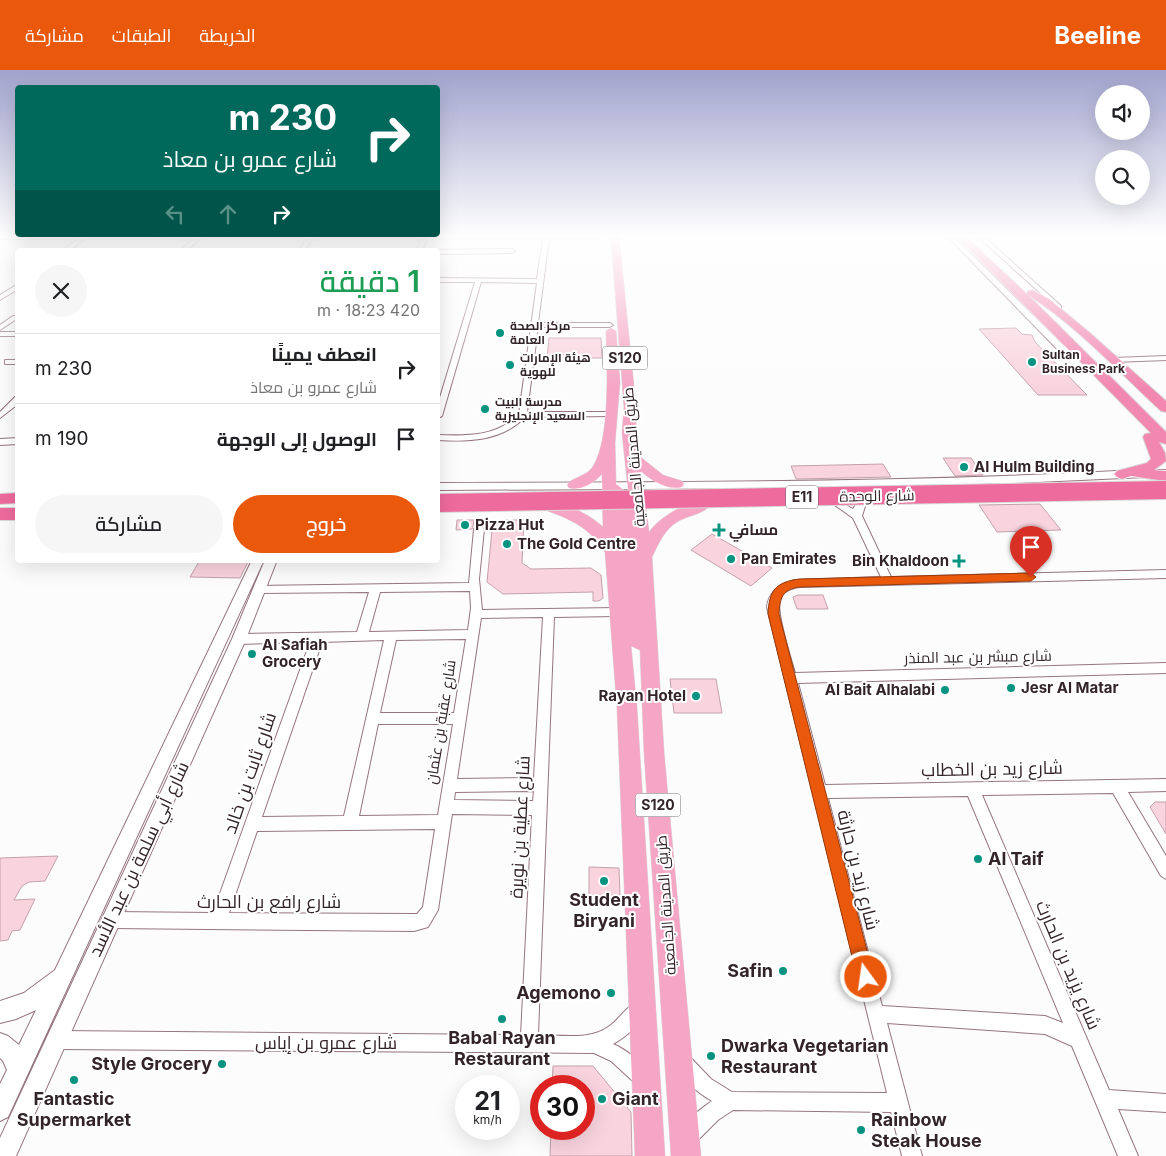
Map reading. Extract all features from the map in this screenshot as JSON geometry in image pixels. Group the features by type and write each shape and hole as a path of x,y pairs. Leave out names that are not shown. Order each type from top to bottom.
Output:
{"highway":[{"path":"1010,287 1031,313 1166,452"},
{"path":"1012,287 1166,440"},
{"path":"1024,287 1166,424"},
{"path":"1031,293 1045,301 1086,335 1166,408"},
{"path":"1129,473 1152,466 1158,460 1158,453 1150,436"},
{"path":"1129,473 1166,475"},
{"name":"شارع الوحدة","path":"440,495 1166,483"},
{"name":"شارع الوحدة","path":"440,503 1166,490"},
{"path":"0,500 15,500"},
{"path":"0,510 15,509"},
{"path":"0,514 15,514"}],"main road":[{"name":"طريق المدينة الجامعية","path":"614,287 630,407 629,433 632,457 629,500 612,550 626,708 650,1156"},
{"name":"طريق المدينة الجامعية","path":"609,313 614,382 608,443 615,485 629,500 644,558 652,680 654,752 685,1148"},
{"path":"612,409 617,419 615,485 628,493 629,500 639,654 643,667 652,680"},
{"path":"574,485 585,481 599,469 608,443"},
{"path":"632,457 658,478 677,484"},
{"path":"629,500 678,506"},
{"path":"644,558 653,536 662,525 682,513 702,506"},
{"path":"550,508 576,515 588,522 600,533 612,550"}],"street":[{"path":"440,409 477,287"},
{"path":"523,415 539,287"},
{"path":"1000,287 1059,346 1072,354"},
{"path":"1037,287 1080,325 1086,335"},
{"path":"0,298 15,288"},
{"path":"0,317 15,317"},
{"path":"0,328 15,318"},
{"path":"535,325 610,325"},
{"path":"0,334 15,334"},
{"path":"1113,360 1166,358"},
{"path":"8,362 15,362"},
{"path":"0,416 15,402"},
{"path":"440,438 490,435 511,426 523,415 612,409"},
{"path":"0,442 15,442"},
{"path":"440,510 550,508 629,500 677,484 798,485 1015,480 1129,473"},
{"path":"440,487 615,485"},
{"path":"0,494 15,494"},
{"path":"678,506 1166,497"},
{"path":"861,503 858,509 858,516 888,581 1166,574"},
{"path":"837,504 858,516"},
{"path":"0,519 15,519"},
{"name":"شارع عقبة بن عثمان","path":"425,918 430,910 471,634 476,614 477,597 475,587 478,529"},
{"name":"شارع أبي سلمة بن عبد الأسد","path":"0,1109 193,702 256,574 268,563"},
{"path":"256,574 375,589 475,587"},
{"name":"شارع أبي سلمة بن عبد الأسد","path":"4,1156 240,638 256,574"},
{"name":"شارع زيد بن حارثة","path":"888,581 790,584 781,588 776,594 772,608 912,1156"},
{"path":"362,636 375,589"},
{"path":"476,614 618,612"},
{"name":"شارع عطية بن نويرة","path":"529,1043 550,613"},
{"path":"240,638 471,634"},
{"path":"350,823 391,636"},
{"name":"شارع ثابت بن خالد","path":"218,922 318,637"},
{"name":"شارع مبشر بن عبد المنذر","path":"791,678 1166,668"},
{"path":"373,718 459,718"},
{"path":"448,786 541,784"},
{"name":"شارع زيد بن الخطاب","path":"819,792 1166,785"},
{"path":"1116,786 1166,871"},
{"name":"شارع يزيد بن الحارث","path":"972,789 1128,1156"},
{"path":"445,807 540,808"},
{"path":"252,824 443,822"},
{"name":"شارع رافع بن الحارث","path":"111,920 414,923 425,918"},
{"path":"0,1012 31,1001 43,993 64,972"},
{"name":"شارع عمرو بن إياس","path":"595,1044 617,1032 642,1004"},
{"path":"875,1014 1040,1024 1055,1028 1077,1039"},
{"name":"شارع عمرو بن إياس","path":"57,1040 595,1044 617,1055 646,1083"},
{"path":"0,1044 12,1054 18,1071"},
{"path":"677,1051 700,1082 710,1090 731,1101 898,1103"},
{"path":"1103,1099 1166,1103"},
{"path":"685,1148 711,1113 731,1101"}],"building":[{"name":"Sultan Business Park","path":"1016,328 1022,334 1032,335 1035,342 1087,395 1038,395 979,329"},
{"path":"549,338 601,338 602,358 547,358"},
{"name":"Al Hulm Building","path":"943,458 971,458 983,475 955,476"},
{"path":"883,464 891,477 796,479 791,466"},
{"path":"1040,504 1061,530 997,532 979,505"},
{"name":"Pizza Hut","path":"457,520 474,520 472,529 456,530"},
{"name":"The Gold Centre","path":"493,520 524,520 522,563 531,569 591,568 601,575 603,598 599,601 593,601 593,592 503,594 487,582"},
{"name":"Pan Emirates","path":"712,534 772,568 751,586 691,550"},
{"path":"198,563 248,563 240,578 190,577"},
{"path":"798,595 823,595 828,609 797,609 793,597"},
{"name":"Rayan Hotel","path":"670,679 716,679 722,713 674,713"},
{"path":"1155,802 1166,802 1166,834 1150,807"},
{"path":"58,856 45,881 29,882 22,886 14,900 35,899 20,930 12,931 8,940 0,941 0,858"},
{"name":"Student Biryani","path":"589,867 619,868 620,895 589,895"},
{"name":"Giant","path":"553,1066 593,1066 631,1112 632,1156 550,1156 551,1140 595,1140 595,1075 553,1075"}],"place":[{"name":"مركز الصحة العامة","path":"500,333"},
{"name":"Sultan Business Park","path":"1032,362"},
{"name":"هيئة الإمارات للهوية","path":"510,365"},
{"name":"مدرسة البيت السعيد الإنجليزية","path":"485,409"},
{"name":"Al Hulm Building","path":"964,467"},
{"name":"Pizza Hut","path":"465,525"},
{"name":"مسافي","path":"719,530"},
{"name":"The Gold Centre","path":"507,544"},
{"name":"Pan Emirates","path":"731,559"},
{"name":"Bin Khaldoon","path":"959,561"},
{"name":"Al Safiah Grocery","path":"252,654"},
{"name":"Jesr Al Matar","path":"1011,688"},
{"name":"Al Bait Alhalabi","path":"945,690"},
{"name":"Rayan Hotel","path":"696,696"},
{"name":"Al Taif","path":"978,859"},
{"name":"Student Biryani","path":"604,881"},
{"name":"Safin","path":"783,971"},
{"name":"Agemono","path":"611,993"},
{"name":"Babal Rayan Restaurant","path":"502,1019"},
{"name":"Dwarka Vegetarian Restaurant","path":"711,1056"},
{"name":"Style Grocery","path":"222,1064"},
{"name":"Fantastic Supermarket","path":"74,1080"},
{"name":"Giant","path":"602,1099"},
{"name":"Rainbow Steak House","path":"861,1130"}],"route":[{"path":"866,977 772,608 774,598 781,588 790,584 800,583 1031,577"}]}
